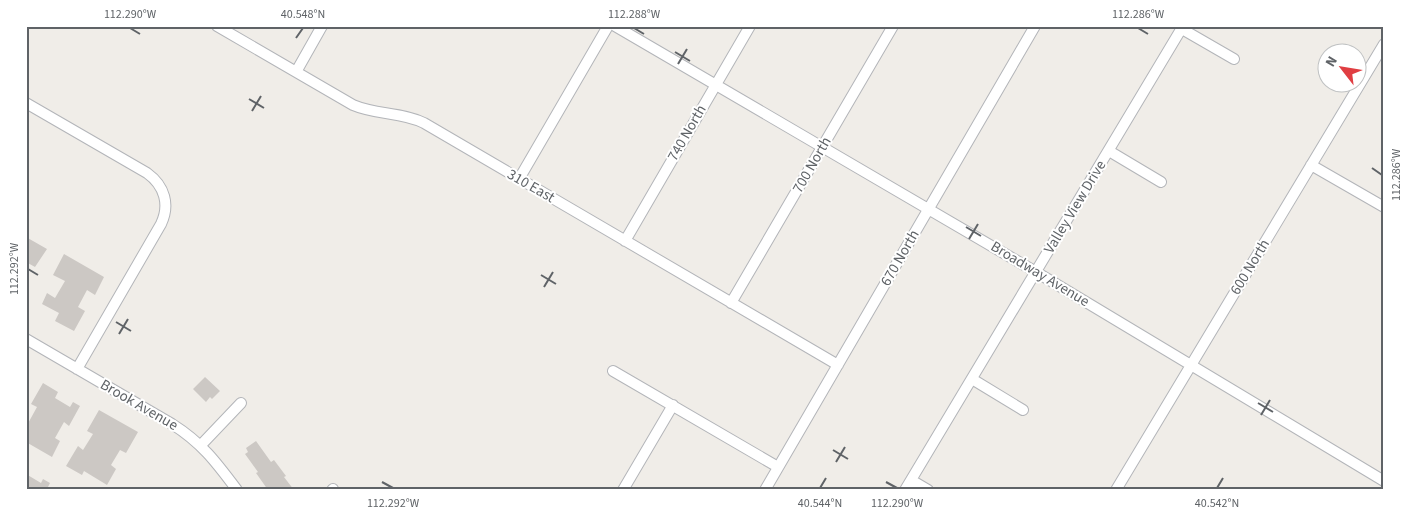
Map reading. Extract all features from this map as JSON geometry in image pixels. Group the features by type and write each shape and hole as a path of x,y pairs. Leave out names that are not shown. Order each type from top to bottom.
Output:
{"street":[{"name":"310 East","path":"217,26 361,108 420,120 838,365"},
{"path":"296,72 322,26"},
{"path":"519,178 608,26"},
{"name":"Broadway Avenue","path":"615,26 1036,272 1384,481"},
{"name":"740 North","path":"625,240 750,26"},
{"name":"700 North","path":"731,303 892,26"},
{"name":"670 North","path":"765,490 1035,26"},
{"path":"1183,27 1234,59"},
{"name":"Valley View Drive","path":"905,490 1183,27"},
{"name":"600 North","path":"1116,490 1311,165 1380,57 1384,44"},
{"path":"26,102 147,173 158,182 164,194 166,206 164,219 77,369"},
{"path":"1108,151 1161,182"},
{"path":"1311,165 1384,207"},
{"path":"26,352 29,341"},
{"name":"Brook Avenue","path":"29,341 182,431 213,458 237,490"},
{"path":"613,370 778,467"},
{"path":"972,379 1023,410"},
{"path":"201,446 241,403"},
{"path":"623,490 672,406"},
{"path":"911,480 928,490"}],"building":[{"path":"26,237 47,249 35,267 26,262"},
{"path":"64,254 104,277 95,295 87,290 78,307 85,311 74,331 55,321 59,313 42,304 47,293 55,298 65,281 53,275"},
{"path":"205,377 220,391 206,402 193,389"},
{"path":"43,383 58,392 55,398 70,407 73,402 80,406 69,426 64,422 55,438 60,441 52,457 26,442 26,427 37,407 31,404"},
{"path":"99,410 138,432 126,453 120,450 111,465 116,469 107,485 84,471 82,475 66,466 78,446 83,450 93,434 87,431"},
{"path":"256,441 271,462 274,460 294,490 268,490 245,454 248,452 246,448"},
{"path":"26,474 41,483 43,479 50,483 48,487 53,490 26,490"}]}
